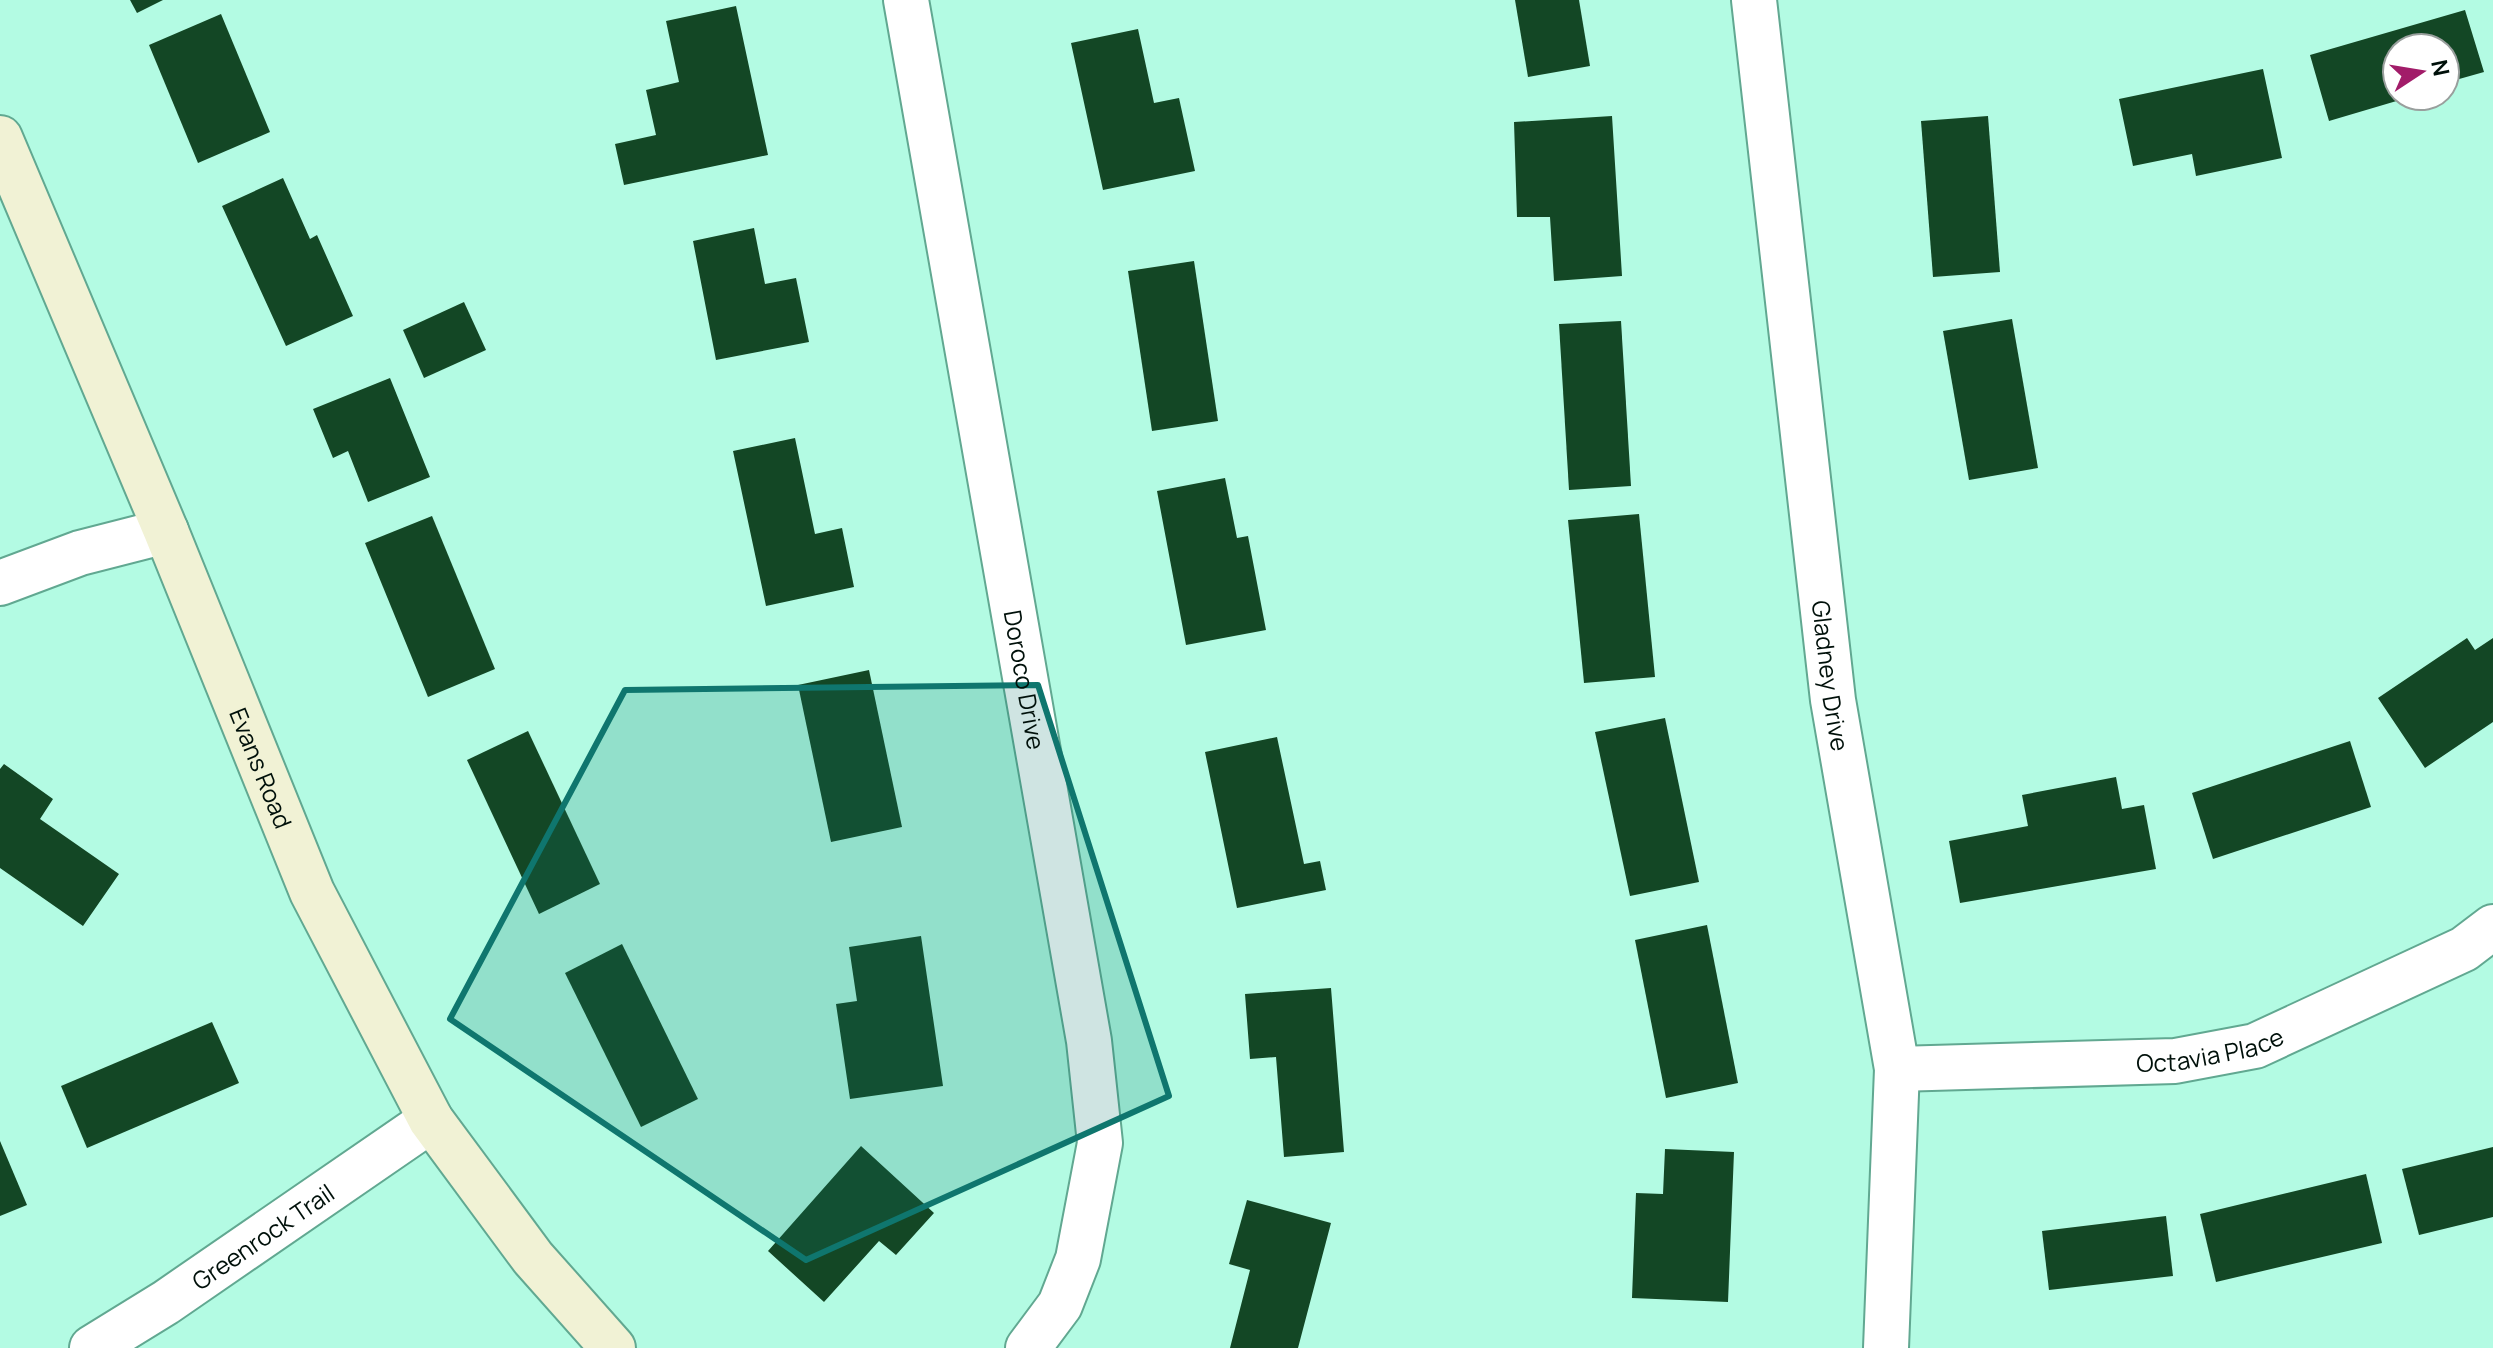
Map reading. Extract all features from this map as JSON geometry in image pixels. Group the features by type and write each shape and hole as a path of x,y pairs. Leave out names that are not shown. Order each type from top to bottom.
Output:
{"street":[{"name":"Doroco Drive","path":"906,0 1089,1041 1100,1143 1078,1259 1060,1305 1028,1348"},
{"name":"Gladney Drive","path":"1754,0 1833,700 1897,1069 1886,1348"},
{"name":"Evans Road","path":"0,138 166,531 312,892 431,1120 533,1258 613,1348"},
{"path":"0,583 80,553 166,531"},
{"name":"Octavia Place","path":"1897,1069 2175,1061 2255,1046 2464,949 2493,927"},
{"name":"Greenrock Trail","path":"92,1348 165,1303 431,1120"}],"highlighted area":[{"path":"1038,685 1169,1096 806,1260 450,1019 625,690"}],"building":[{"path":"130,0 163,0 137,13"},
{"path":"1515,0 1579,0 1590,66 1528,77"},
{"path":"736,6 768,155 624,185 615,144 656,135 646,90 679,82 666,21"},
{"path":"2465,10 2484,72 2461,78 2461,32 2389,32"},
{"path":"221,14 270,132 198,163 149,45"},
{"path":"1138,29 1154,103 1179,98 1195,171 1103,190 1071,43"},
{"path":"2381,34 2381,106 2329,121 2310,55"},
{"path":"2263,69 2282,158 2196,176 2192,154 2133,166 2119,99"},
{"path":"1612,116 1622,276 1554,281 1550,217 1517,217 1514,122"},
{"path":"1988,116 2000,272 1933,277 1921,121"},
{"path":"283,178 310,239 317,235 353,316 286,346 222,206"},
{"path":"754,228 765,284 796,278 809,342 716,360 693,241"},
{"path":"1194,261 1218,421 1152,431 1128,271"},
{"path":"464,302 486,350 424,378 403,330"},
{"path":"2012,319 2038,468 1969,480 1943,331"},
{"path":"1621,321 1631,486 1569,490 1559,324"},
{"path":"390,378 430,477 368,502 348,451 333,458 313,409"},
{"path":"795,438 815,534 842,528 854,587 766,606 733,451"},
{"path":"1225,478 1237,538 1248,536 1266,630 1186,645 1157,491"},
{"path":"1639,514 1655,677 1584,683 1568,520"},
{"path":"432,516 495,669 428,697 365,543"},
{"path":"2467,638 2475,650 2493,638 2493,722 2425,768 2378,698"},
{"path":"869,670 902,827 831,842 798,685"},
{"path":"1665,718 1699,882 1630,896 1595,732"},
{"path":"528,731 600,884 539,914 467,760"},
{"path":"1277,737 1304,864 1320,861 1326,890 1237,908 1205,752"},
{"path":"2350,741 2371,807 2213,859 2192,793"},
{"path":"4,764 53,799 40,819 119,874 83,926 0,868 0,769"},
{"path":"2116,777 2122,809 2144,805 2156,869 1960,903 1949,841 2028,826 2022,795"},
{"path":"1707,925 1738,1083 1666,1098 1635,940"},
{"path":"921,936 943,1086 850,1099 836,1004 857,1001 849,947"},
{"path":"622,944 698,1099 641,1127 565,973"},
{"path":"1331,988 1344,1152 1284,1157 1276,1057 1250,1059 1245,994"},
{"path":"212,1022 239,1083 87,1148 61,1086"},
{"path":"0,1141 27,1205 0,1216"},
{"path":"861,1146 934,1213 896,1255 879,1241 824,1302 768,1251"},
{"path":"2493,1147 2493,1217 2419,1235 2402,1169"},
{"path":"1665,1149 1734,1152 1728,1302 1632,1298 1636,1193 1663,1194"},
{"path":"2366,1174 2382,1243 2216,1282 2200,1214"},
{"path":"1247,1200 1331,1223 1298,1348 1230,1348 1250,1270 1229,1264"},
{"path":"2166,1216 2173,1276 2049,1290 2042,1231"}]}
